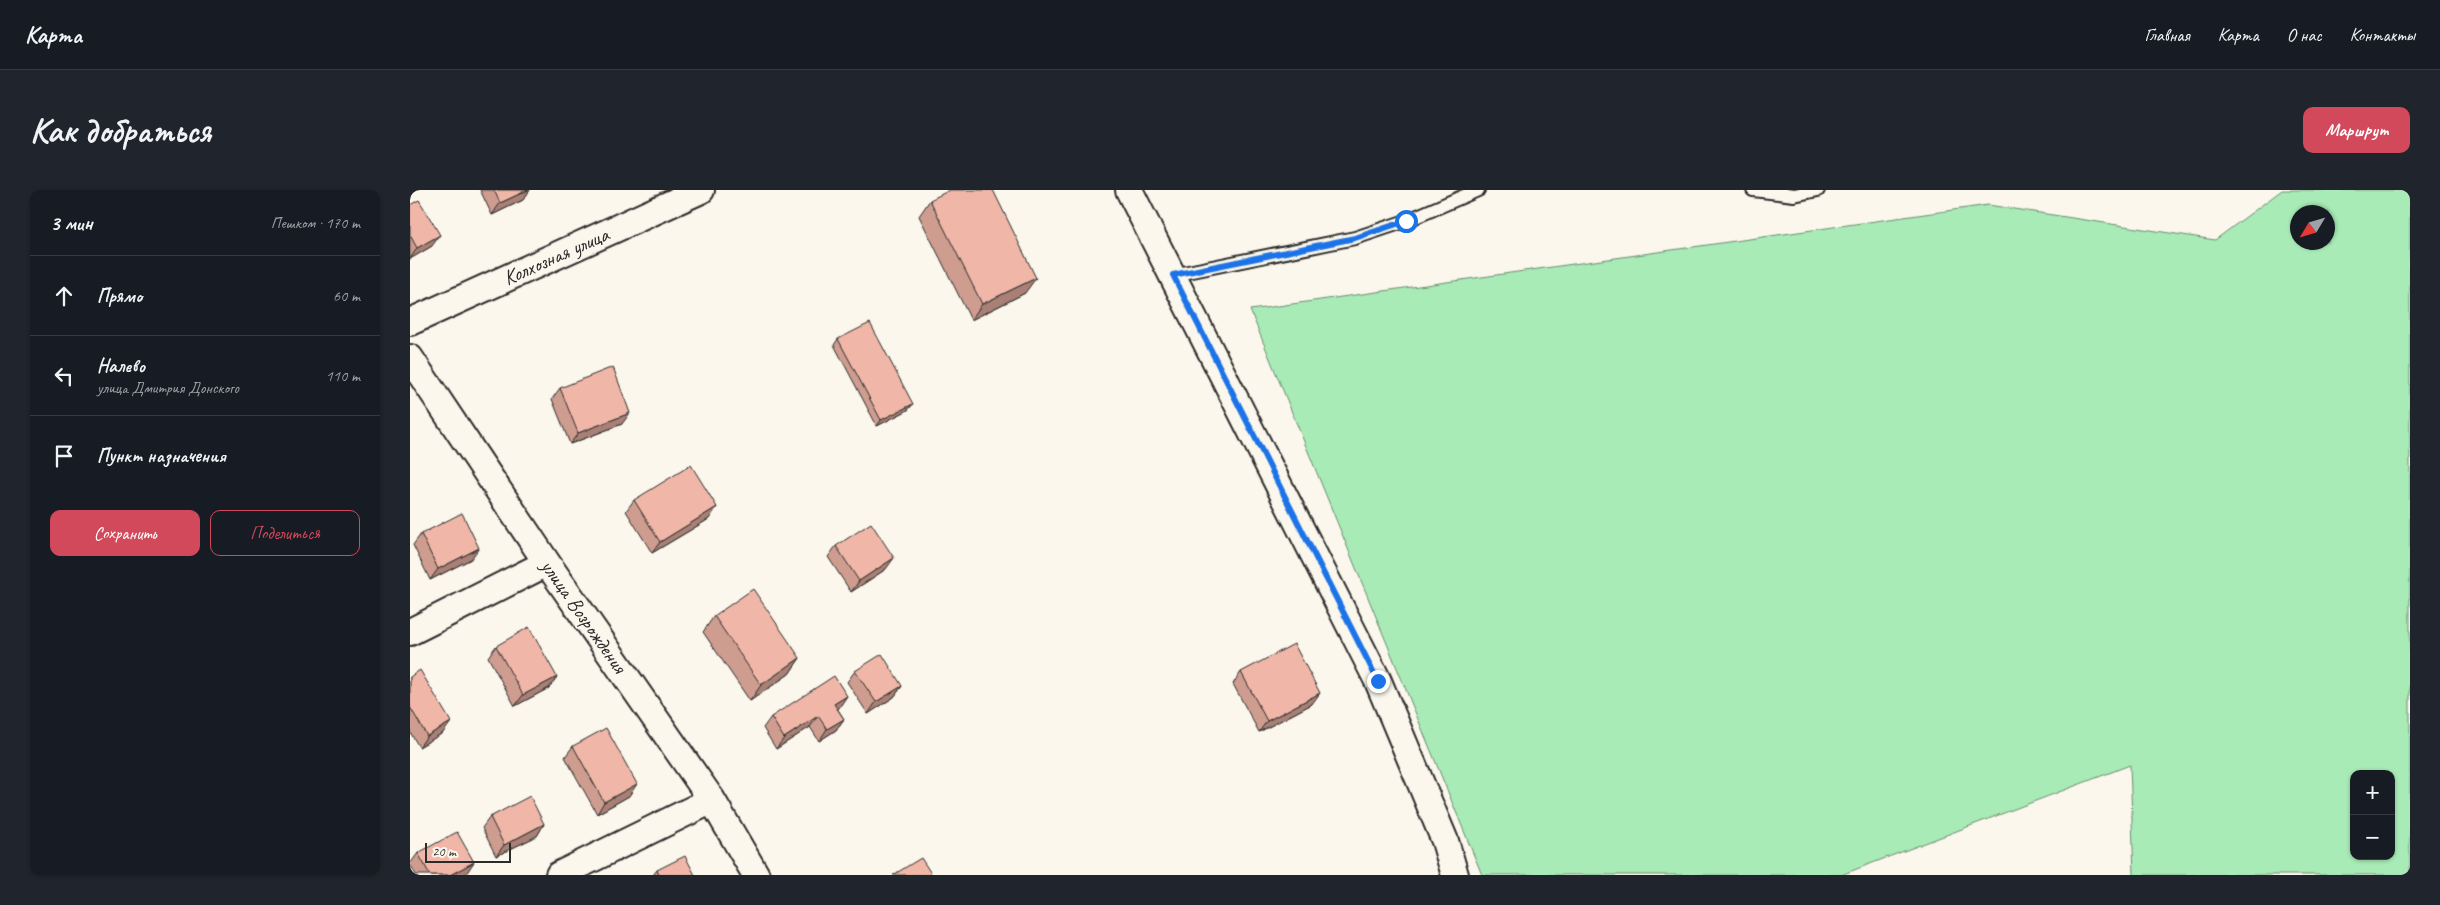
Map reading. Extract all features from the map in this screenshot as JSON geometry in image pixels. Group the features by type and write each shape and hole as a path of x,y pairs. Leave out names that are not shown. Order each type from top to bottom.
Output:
{"street":[{"name":"Колхозная улица","path":"410,322 701,190"},
{"path":"1129,190 1378,681 1445,841 1455,875"},
{"name":"улица Возрождения","path":"410,358 547,564 712,800 756,875"},
{"path":"410,632 547,564"},
{"path":"559,875 712,800"}],"lane":[{"path":"1173,275 1355,238 1406,221 1478,190"},
{"path":"1753,190 1794,195 1818,190"}],"green space":[{"path":"2282,190 2410,190 2410,875 2134,875 2130,765 1841,875 1482,875 1250,310 1988,205 2215,240"}],"building":[{"path":"494,190 528,190 500,203"},
{"path":"950,190 993,190 1036,278 982,304 930,200"},
{"path":"419,200 440,235 417,248 410,235 410,205"},
{"path":"870,323 913,404 881,420 838,339"},
{"path":"613,367 630,413 578,433 560,388"},
{"path":"691,465 717,507 660,542 634,500"},
{"path":"462,513 479,548 438,569 421,534"},
{"path":"871,523 894,558 859,581 836,546"},
{"path":"753,589 800,658 761,685 714,616"},
{"path":"529,627 557,677 523,695 496,646"},
{"path":"1294,644 1320,693 1267,721 1241,672"},
{"path":"882,654 902,686 876,702 855,671"},
{"path":"420,670 451,722 427,736 410,707 410,677"},
{"path":"834,676 847,696 834,704 844,719 827,729 818,716 784,738 771,717"},
{"path":"606,728 637,784 604,802 573,746"},
{"path":"530,796 544,824 504,845 490,817"},
{"path":"457,832 474,862 450,875 430,875 418,853"},
{"path":"685,856 695,875 659,875 657,870"},
{"path":"921,858 932,875 893,875"}],"route":[{"path":"1378,681 1173,275 1355,238 1406,221"}]}
